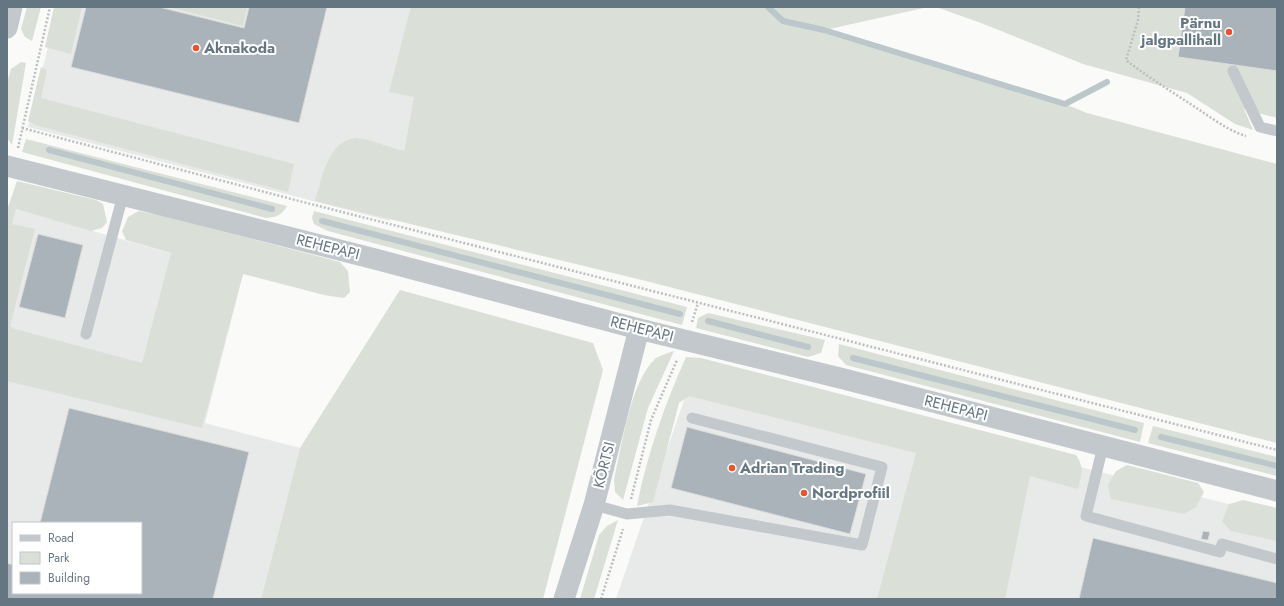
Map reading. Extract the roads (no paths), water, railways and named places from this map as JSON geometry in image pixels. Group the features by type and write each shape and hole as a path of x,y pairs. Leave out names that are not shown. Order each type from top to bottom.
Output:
{"street":[{"path":"7,28 12,7"},
{"name":"REHEPAPI","path":"7,166 639,329 852,381 1277,491"},
{"name":"KÕRTSI","path":"564,599 594,505 639,329"}],"lane":[{"path":"1233,71 1260,127 1277,132"},
{"path":"86,334 123,195"},
{"path":"594,505 627,514 670,510 862,545 882,467 692,418"},
{"path":"1103,446 1086,516 1220,552 1222,544 1277,559"}],"waterway":[{"path":"768,7 783,21 824,30 1065,104 1107,82"},
{"path":"49,150 272,209"},
{"path":"322,221 680,314"},
{"path":"708,321 808,347"},
{"path":"853,358 1135,430"},
{"path":"1161,437 1277,466"}],"place":[{"name":"Pärnu jalgpallihall","path":"1229,32"},
{"name":"Aknakoda","path":"196,48"},
{"name":"Adrian Trading","path":"732,468"},
{"name":"Nordprofiil","path":"804,493"}]}
